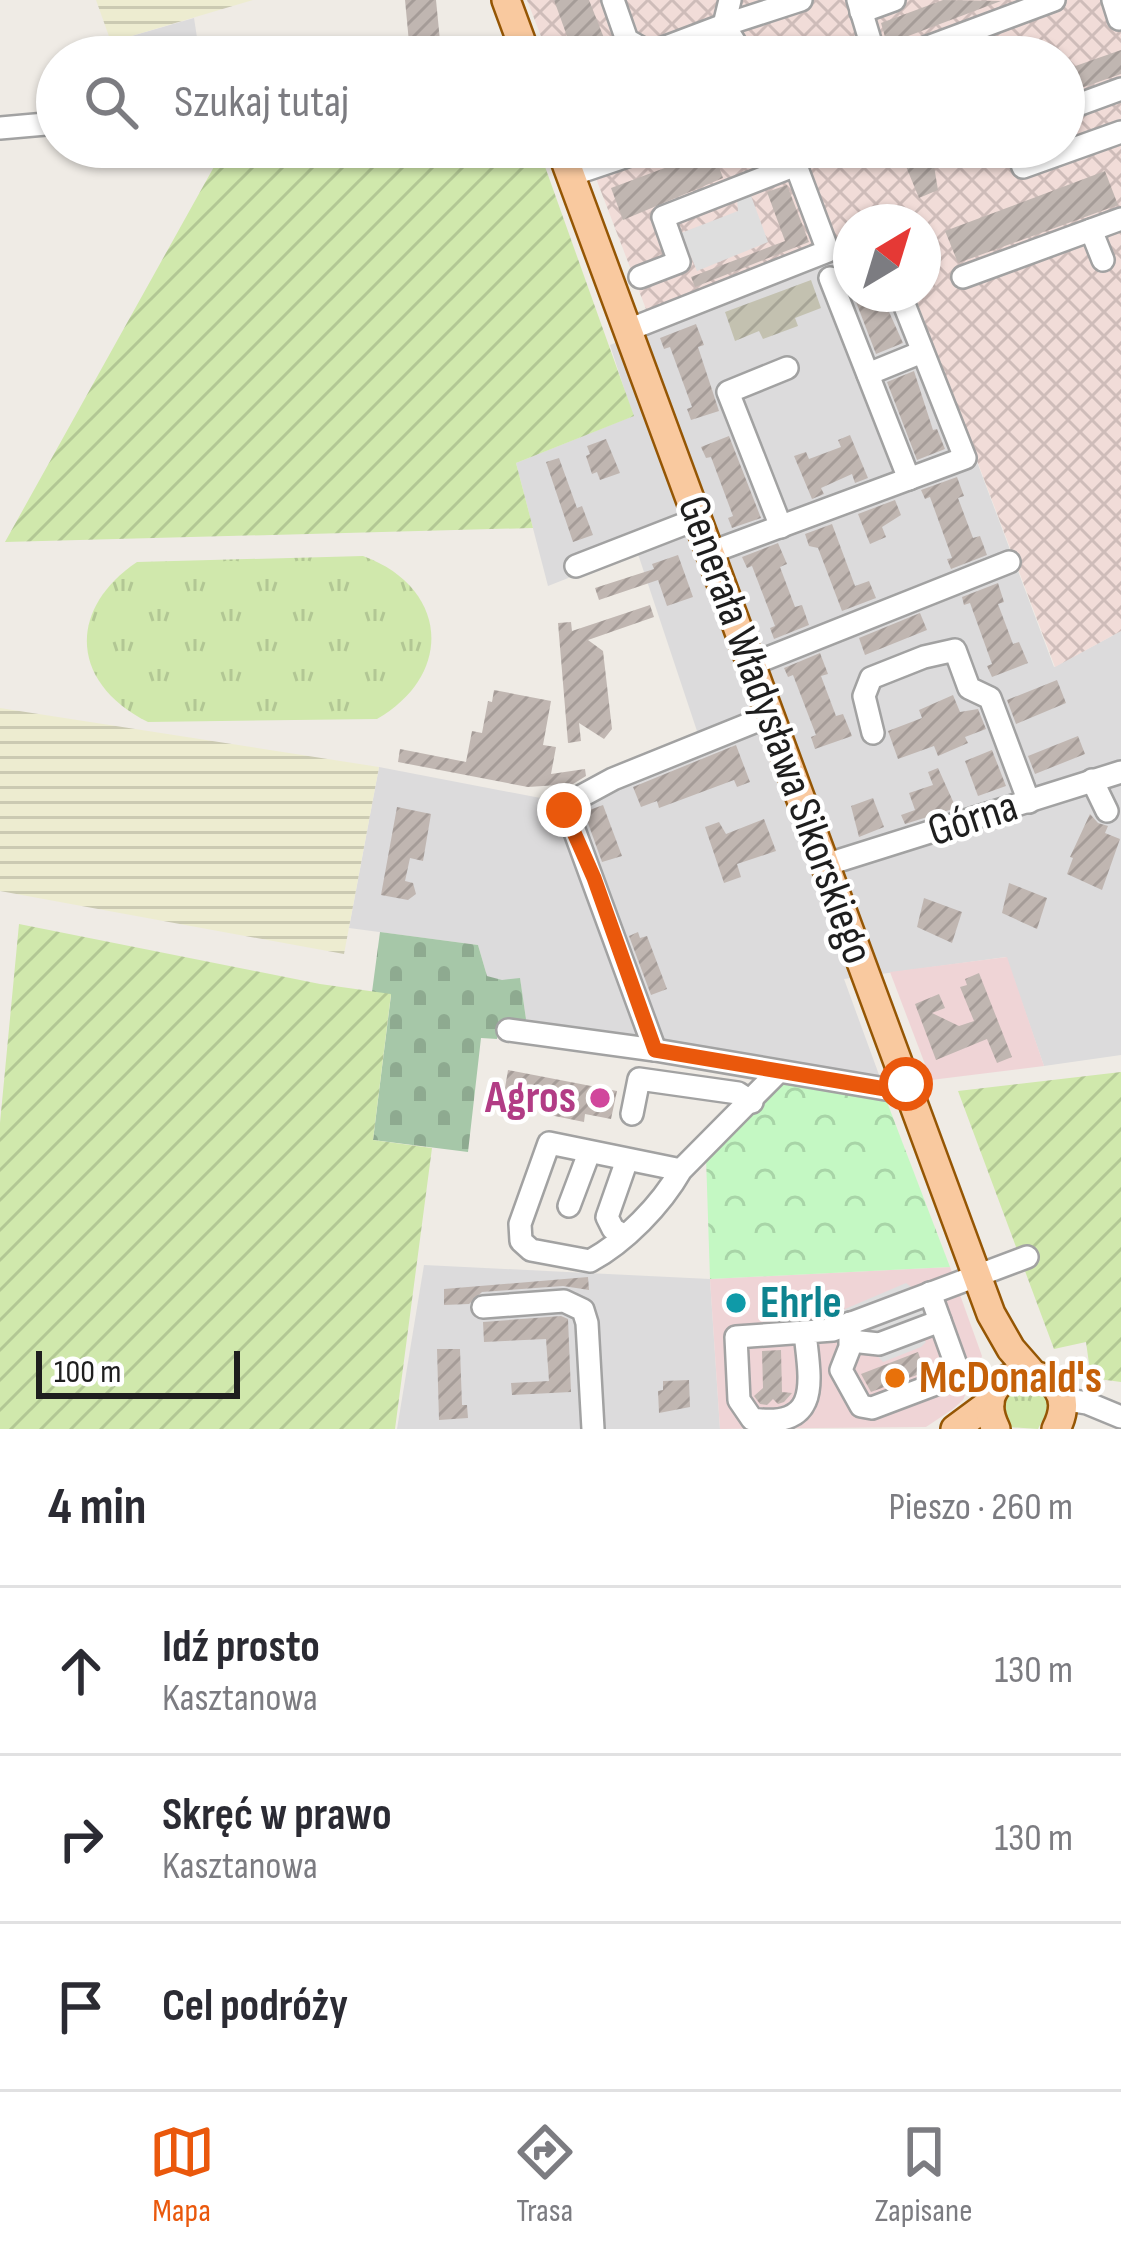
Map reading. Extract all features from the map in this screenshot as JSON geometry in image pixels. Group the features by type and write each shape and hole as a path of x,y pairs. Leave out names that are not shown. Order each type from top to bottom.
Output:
{"main road":[{"path":"506,0 519,36"},
{"name":"Generała Władysława Sikorskiego","path":"568,168 991,1313 1011,1349 1032,1373 1050,1382 1059,1416"},
{"name":"Generała Władysława Sikorskiego","path":"991,1313 994,1414"},
{"path":"955,1429 994,1414 1015,1374 1032,1373"}],"street":[{"path":"613,0 626,36"},
{"path":"730,0 724,25 731,36"},
{"path":"695,36 801,0"},
{"path":"869,36 860,6 895,0"},
{"path":"957,36 1054,0"},
{"path":"1085,102 1121,89"},
{"path":"0,128 36,125"},
{"path":"1085,145 1121,132"},
{"path":"571,175 592,168"},
{"path":"640,278 680,262 663,217 767,168"},
{"path":"628,330 828,251 797,168"},
{"path":"963,277 1121,219"},
{"path":"1091,230 1103,260"},
{"path":"830,278 909,479"},
{"path":"709,553 964,458 907,312"},
{"path":"868,374 922,352"},
{"path":"782,527 728,392 788,368"},
{"path":"576,566 697,519"},
{"path":"751,665 1009,562"},
{"path":"873,733 865,696 871,678 956,650 969,688 990,698 1029,802"},
{"path":"655,1050 594,878 564,810 568,800 613,779 770,716"},
{"name":"Górna","path":"825,865 1121,772"},
{"path":"1092,780 1107,811"},
{"path":"508,1030 909,1093"},
{"path":"681,1170 549,1143 520,1224 521,1241 531,1250 590,1261 608,1252 778,1072"},
{"path":"632,1114 639,1078 738,1093 752,1102"},
{"path":"569,1206 589,1153"},
{"path":"625,1235 613,1229 607,1217 627,1160"},
{"path":"848,1341 930,1293 1027,1258"},
{"path":"848,1341 844,1380 861,1406 872,1408 950,1377 955,1360 930,1293"},
{"path":"483,1307 564,1301 583,1310 593,1429"},
{"path":"805,1333 809,1401 795,1417 772,1425 752,1419 740,1406 736,1337 805,1333 879,1344 940,1321"},
{"path":"1059,1416 1121,1417"}],"shaded area":[{"path":"527,0 1121,0 1121,631 1055,667 921,312 941,312 941,204 833,204 833,258 654,330 592,168 1085,168 1085,36 541,36"},
{"path":"194,18 197,36 132,36"},
{"path":"750,193 768,242 697,271 681,233 738,211 737,199"},
{"path":"833,258 833,312 921,312 1054,667 1121,631 1121,1055 1044,1066 1006,957 844,979 882,1083 526,1019 520,979 502,981 487,976 478,945 349,928 379,767 551,800 698,734 637,551 548,586 516,463 633,416 610,345"},
{"path":"811,280 821,308 795,318 798,326 763,339 759,331 735,341 725,312"},
{"path":"1007,957 1044,1066 931,1080 890,972"},
{"path":"424,1265 710,1279 720,1429 397,1429"},
{"path":"950,1267 982,1356 963,1400 953,1409 926,1427 720,1429 710,1279"},
{"path":"906,1283 916,1291 934,1329 920,1336 926,1342 921,1347 883,1362 838,1312"}],"green space":[{"path":"96,0 253,0 131,36 109,36"},
{"path":"213,168 545,168 634,416 516,463 533,528 5,542"},
{"path":"363,556 412,588 425,609 431,632 420,679 377,719 148,722 104,688 92,667 89,624 98,602 137,562"},
{"path":"0,708 379,767 344,954 0,891"},
{"path":"19,924 391,994 373,1140 432,1148 395,1429 0,1429 0,1123"},
{"path":"380,932 478,945 487,976 520,978 526,1019 519,1029 500,1022 497,1039 481,1038 468,1152 373,1140 391,995 372,992"},
{"path":"1121,1072 1121,1382 1091,1378 1086,1342 1054,1349 958,1091"},
{"path":"779,1081 887,1102 950,1267 710,1279 706,1157"},
{"path":"1012,1385 1043,1392 1049,1407 1038,1429 1007,1427 1000,1397"}],"building":[{"path":"405,0 436,0 440,36 408,36"},
{"path":"554,0 589,0 603,36 567,36"},
{"path":"943,0 1001,1 908,36 885,36 881,23"},
{"path":"1121,50 1121,74 1085,87 1085,63"},
{"path":"665,168 719,168 723,178 623,220 611,188"},
{"path":"907,168 934,168 938,190 919,198"},
{"path":"1105,171 1118,205 958,263 945,231"},
{"path":"787,185 809,242 695,287 691,277 785,241 767,192"},
{"path":"860,312 889,312 903,343 876,354"},
{"path":"696,324 704,345 698,347 719,411 691,420 687,409 692,407 670,347 664,349 660,338"},
{"path":"914,371 933,430 937,429 945,449 917,460 887,382"},
{"path":"850,435 868,478 855,483 852,474 821,488 824,494 812,499 794,456 806,452 809,459 841,447 838,440"},
{"path":"729,436 761,518 732,528 728,518 733,516 711,457 706,458 701,447"},
{"path":"606,439 620,473 600,480 597,472 592,474 587,446"},
{"path":"559,458 577,508 582,506 593,535 573,542 546,462"},
{"path":"957,477 964,496 958,498 973,538 980,536 987,555 951,569 947,559 952,558 930,497 925,499 921,490"},
{"path":"895,500 901,515 882,527 886,537 870,544 858,514"},
{"path":"832,524 855,586 869,581 876,598 842,611 818,548 809,546 805,534"},
{"path":"778,543 787,564 780,567 795,607 802,605 809,625 774,639 770,628 775,626 752,566 747,568 742,557"},
{"path":"678,555 693,597 667,606 658,580 599,600 595,588 654,569 652,564"},
{"path":"998,583 1004,602 998,604 1013,644 1019,642 1028,663 992,677 987,666 992,664 970,603 964,605 962,597"},
{"path":"650,605 654,617 588,640 603,651 612,729 604,739 579,723 581,741 568,743 558,623 571,622 572,631"},
{"path":"920,613 927,630 865,655 859,638"},
{"path":"820,653 828,674 821,676 836,716 843,714 852,736 815,749 811,737 816,735 793,675 788,677 784,668"},
{"path":"1057,680 1066,703 1016,724 1007,700"},
{"path":"494,690 551,701 543,745 556,747 551,774 585,769 586,776 573,784 528,787 398,762 400,749 466,762 472,731 482,733"},
{"path":"953,695 960,712 978,709 986,729 938,756 934,746 898,759 888,731 922,718 919,710"},
{"path":"1078,736 1085,754 1035,774 1028,756"},
{"path":"736,745 750,782 737,787 734,780 659,808 657,801 641,807 633,787"},
{"path":"992,750 1006,786 978,796 965,761"},
{"path":"938,768 956,808 905,824 901,815 915,810 909,793 933,785 928,772"},
{"path":"873,798 884,827 859,837 851,806"},
{"path":"603,805 622,856 602,862 584,812"},
{"path":"397,807 431,814 423,861 410,858 405,881 413,883 416,894 408,900 381,895"},
{"path":"1090,814 1108,826 1105,833 1120,839 1102,890 1067,874"},
{"path":"764,819 776,851 737,864 741,877 724,883 705,827 719,822 726,834"},
{"path":"1009,883 1047,898 1037,929 1002,913"},
{"path":"924,898 962,912 952,943 917,927"},
{"path":"638,932 640,938 647,936 667,989 651,995 629,936"},
{"path":"979,973 1012,1057 997,1063 987,1039 936,1060 915,1004 939,994 945,1008 932,1013 959,1026 974,1021 960,987"},
{"path":"508,1070 617,1091 611,1119 585,1114 584,1122 540,1113 538,1102 504,1094"},
{"path":"588,1277 589,1290 563,1286 482,1292 469,1304 444,1305 444,1289"},
{"path":"568,1319 571,1392 512,1395 511,1383 549,1381 546,1339 484,1342 483,1322"},
{"path":"437,1349 460,1349 462,1405 467,1405 468,1418 439,1420"},
{"path":"781,1350 782,1392 792,1393 784,1402 773,1399 760,1404 754,1396 763,1388 762,1351"},
{"name":"McDonald's","path":"918,1352 925,1372 871,1392 861,1374"},
{"path":"689,1380 690,1407 659,1413 658,1391 663,1390 663,1381"}],"place":[{"name":"Agros","path":"600,1098"},
{"name":"Ehrle","path":"736,1303"},
{"name":"McDonald's","path":"895,1378"}],"route":[{"path":"564,810 594,878 655,1050 909,1093 906,1084"}]}
